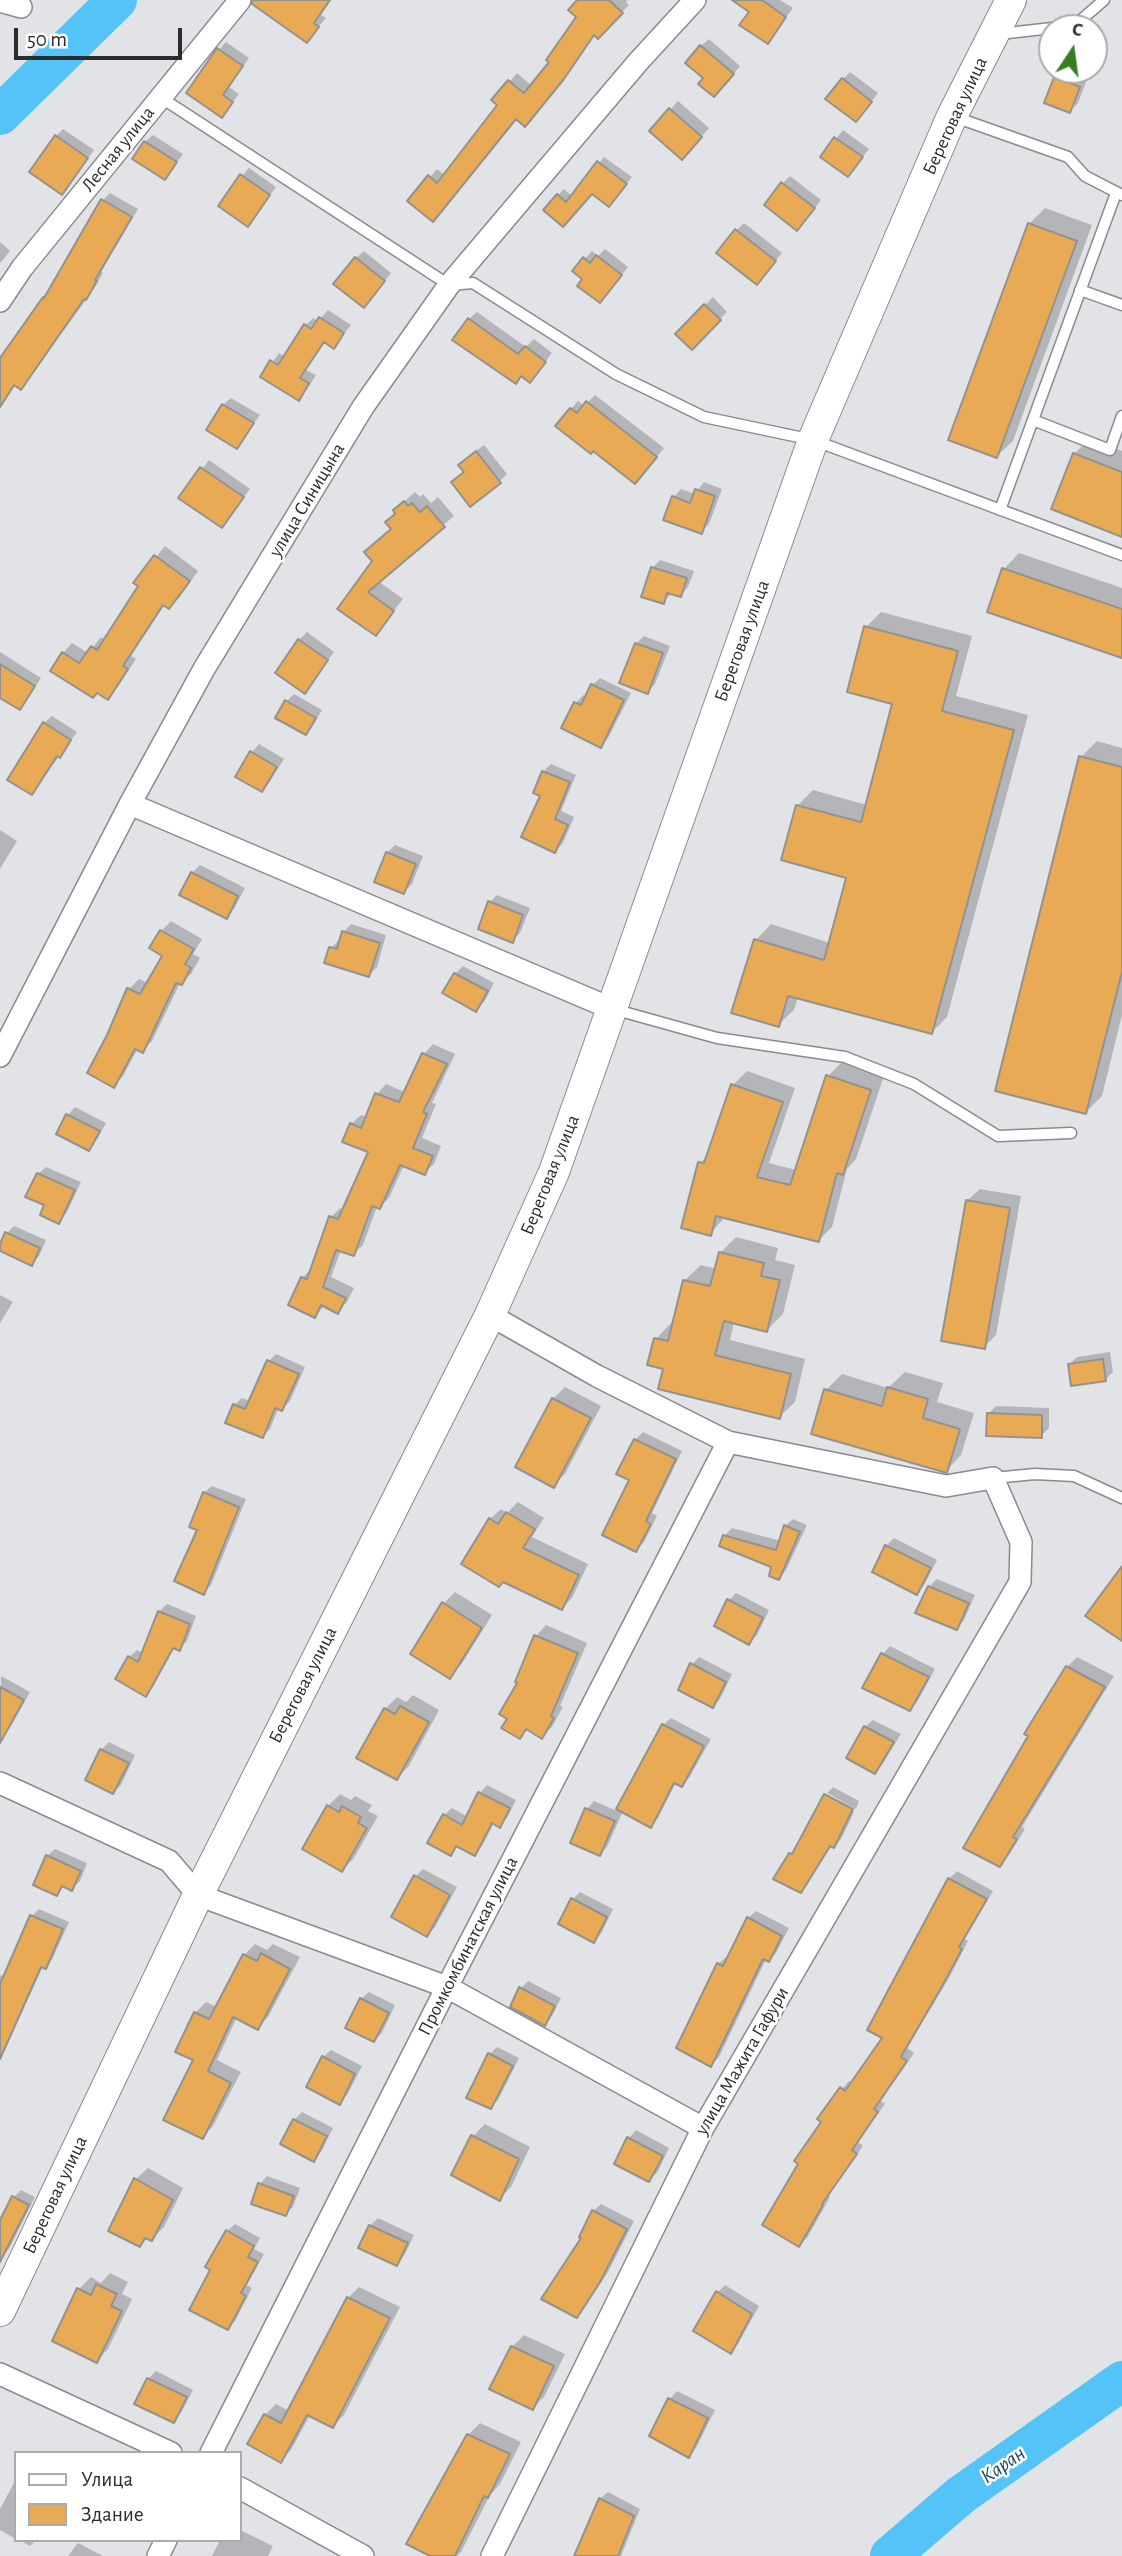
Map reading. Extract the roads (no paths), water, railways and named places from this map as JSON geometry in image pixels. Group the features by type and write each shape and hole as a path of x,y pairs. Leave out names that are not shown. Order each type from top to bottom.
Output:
{"main road":[{"name":"Береговая улица","path":"0,2311 198,1895 490,1315 554,1172 813,440 952,116 1011,0"}],"street":[{"name":"Лесная улица","path":"0,301 22,268 240,0"},
{"name":"улица Синицына","path":"0,1056 130,804 204,670 356,418 449,285 638,62 695,0"},
{"path":"130,804 610,1008"},
{"path":"490,1315 597,1376 728,1442 946,1486 993,1478"},
{"name":"Промкомбинатская улица","path":"212,2451 728,1442"},
{"name":"улица Мажита Гафури","path":"492,2556 703,2127 1020,1582 1021,1542 993,1478"},
{"path":"0,1783 169,1861 198,1895 447,1987 703,2127"},
{"path":"0,2374 167,2451"},
{"path":"242,2489 363,2556"}],"lane":[{"path":"1088,14 1104,0"},
{"path":"993,35 1038,30"},
{"path":"160,97 449,285 473,283 616,374 704,417 813,440 1122,555"},
{"path":"952,116 1068,157 1085,176 1119,194 1080,289 1000,510"},
{"path":"1080,289 1122,305"},
{"path":"1033,420 1110,450 1122,416"},
{"path":"610,1008 717,1038 845,1057 914,1084 998,1136 1071,1133"},
{"path":"993,1478 1035,1474 1073,1476 1122,1498"}],"waterway":[{"path":"0,115 117,0"},
{"name":"Каран","path":"890,2556 961,2495 1122,2381"}]}
